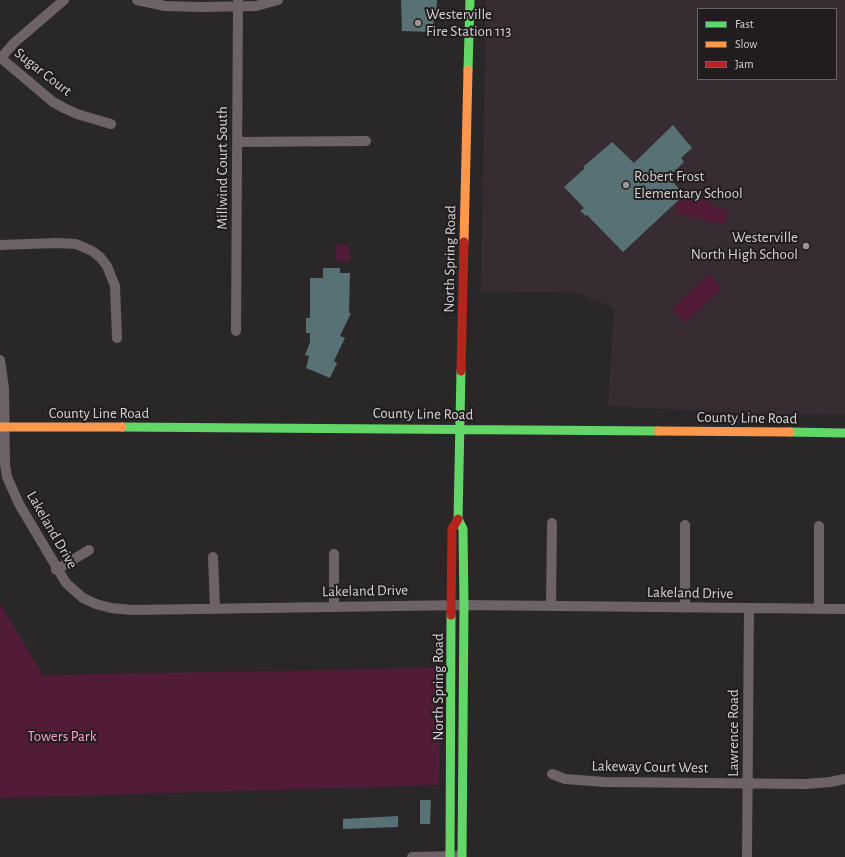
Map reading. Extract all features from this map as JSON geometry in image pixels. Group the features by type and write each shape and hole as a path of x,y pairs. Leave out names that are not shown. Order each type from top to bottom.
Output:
{"main road":[{"name":"North Spring Road","path":"462,856 464,605 463,530 458,519 470,0"},
{"name":"County Line Road","path":"2,427 461,429 845,433"},
{"name":"North Spring Road","path":"450,857 452,529 458,519"}],"street":[{"path":"0,58 14,43 64,0"},
{"path":"137,0 165,6 238,3 256,6 278,0"},
{"name":"Millwind Court South","path":"236,331 238,3"},
{"name":"Sugar Court","path":"0,58 53,102 77,114 111,124"},
{"path":"238,142 366,141"},
{"path":"0,245 56,243 76,244 92,251 100,257 107,266 115,286 117,338"},
{"name":"Lakeland Drive","path":"0,360 4,388 2,427 4,464 7,477 19,504 56,570 66,583 83,598 96,604 111,608 132,610 452,605 845,609"},
{"path":"551,606 552,523"},
{"path":"685,608 686,525"},
{"path":"819,526 819,609"},
{"path":"56,570 90,550"},
{"path":"334,554 334,607"},
{"path":"213,557 215,608"},
{"name":"Lawrence Road","path":"747,857 749,608"},
{"name":"Lakeway Court West","path":"552,774 565,779 605,782 821,784 845,779"},
{"path":"412,857 462,856"}],"shaded area":[{"name":"Robert Frost Elementary School","path":"486,0 845,0 845,415 761,414 608,406 614,308 577,293 481,291"}],"green space":[{"path":"687,195 707,199 715,207 729,211 724,225 676,213 676,204"},
{"path":"336,245 349,245 350,261 336,261"},
{"path":"709,274 722,288 685,323 672,309"},
{"name":"Towers Park","path":"0,604 43,675 441,668 439,785 0,798"}],"building":[{"name":"Westerville Fire Station 113","path":"401,0 437,0 436,14 434,13 433,32 402,31"},
{"name":"Robert Frost Elementary School","path":"673,125 692,148 681,158 684,162 669,177 684,195 623,252 587,215 586,216 580,211 584,208 564,187 585,168 583,167 612,142 634,163"},
{"path":"323,268 340,268 340,273 350,273 349,313 351,313 340,336 345,338 334,361 337,363 330,378 306,368 309,356 305,355 310,342 310,333 306,333 306,318 310,318 310,278 323,278"},
{"path":"420,800 431,800 430,824 420,824"},
{"path":"398,816 398,827 343,829 343,819"}],"traffic: fast":[{"path":"468,70 470,0"},
{"path":"461,371 458,519 463,529 464,605 462,857"},
{"path":"122,427 658,431"},
{"path":"790,432 845,433"},
{"path":"450,857 451,615"}],"traffic: slow":[{"path":"464,242 468,70"},
{"path":"0,427 122,427"},
{"path":"658,431 790,432"}],"traffic: jam":[{"path":"461,371 464,242"},
{"path":"451,615 452,529 458,519"}],"place":[{"name":"Westerville Fire Station 113","path":"418,23"},
{"name":"Robert Frost Elementary School","path":"626,185"},
{"name":"Westerville North High School","path":"806,246"}]}
